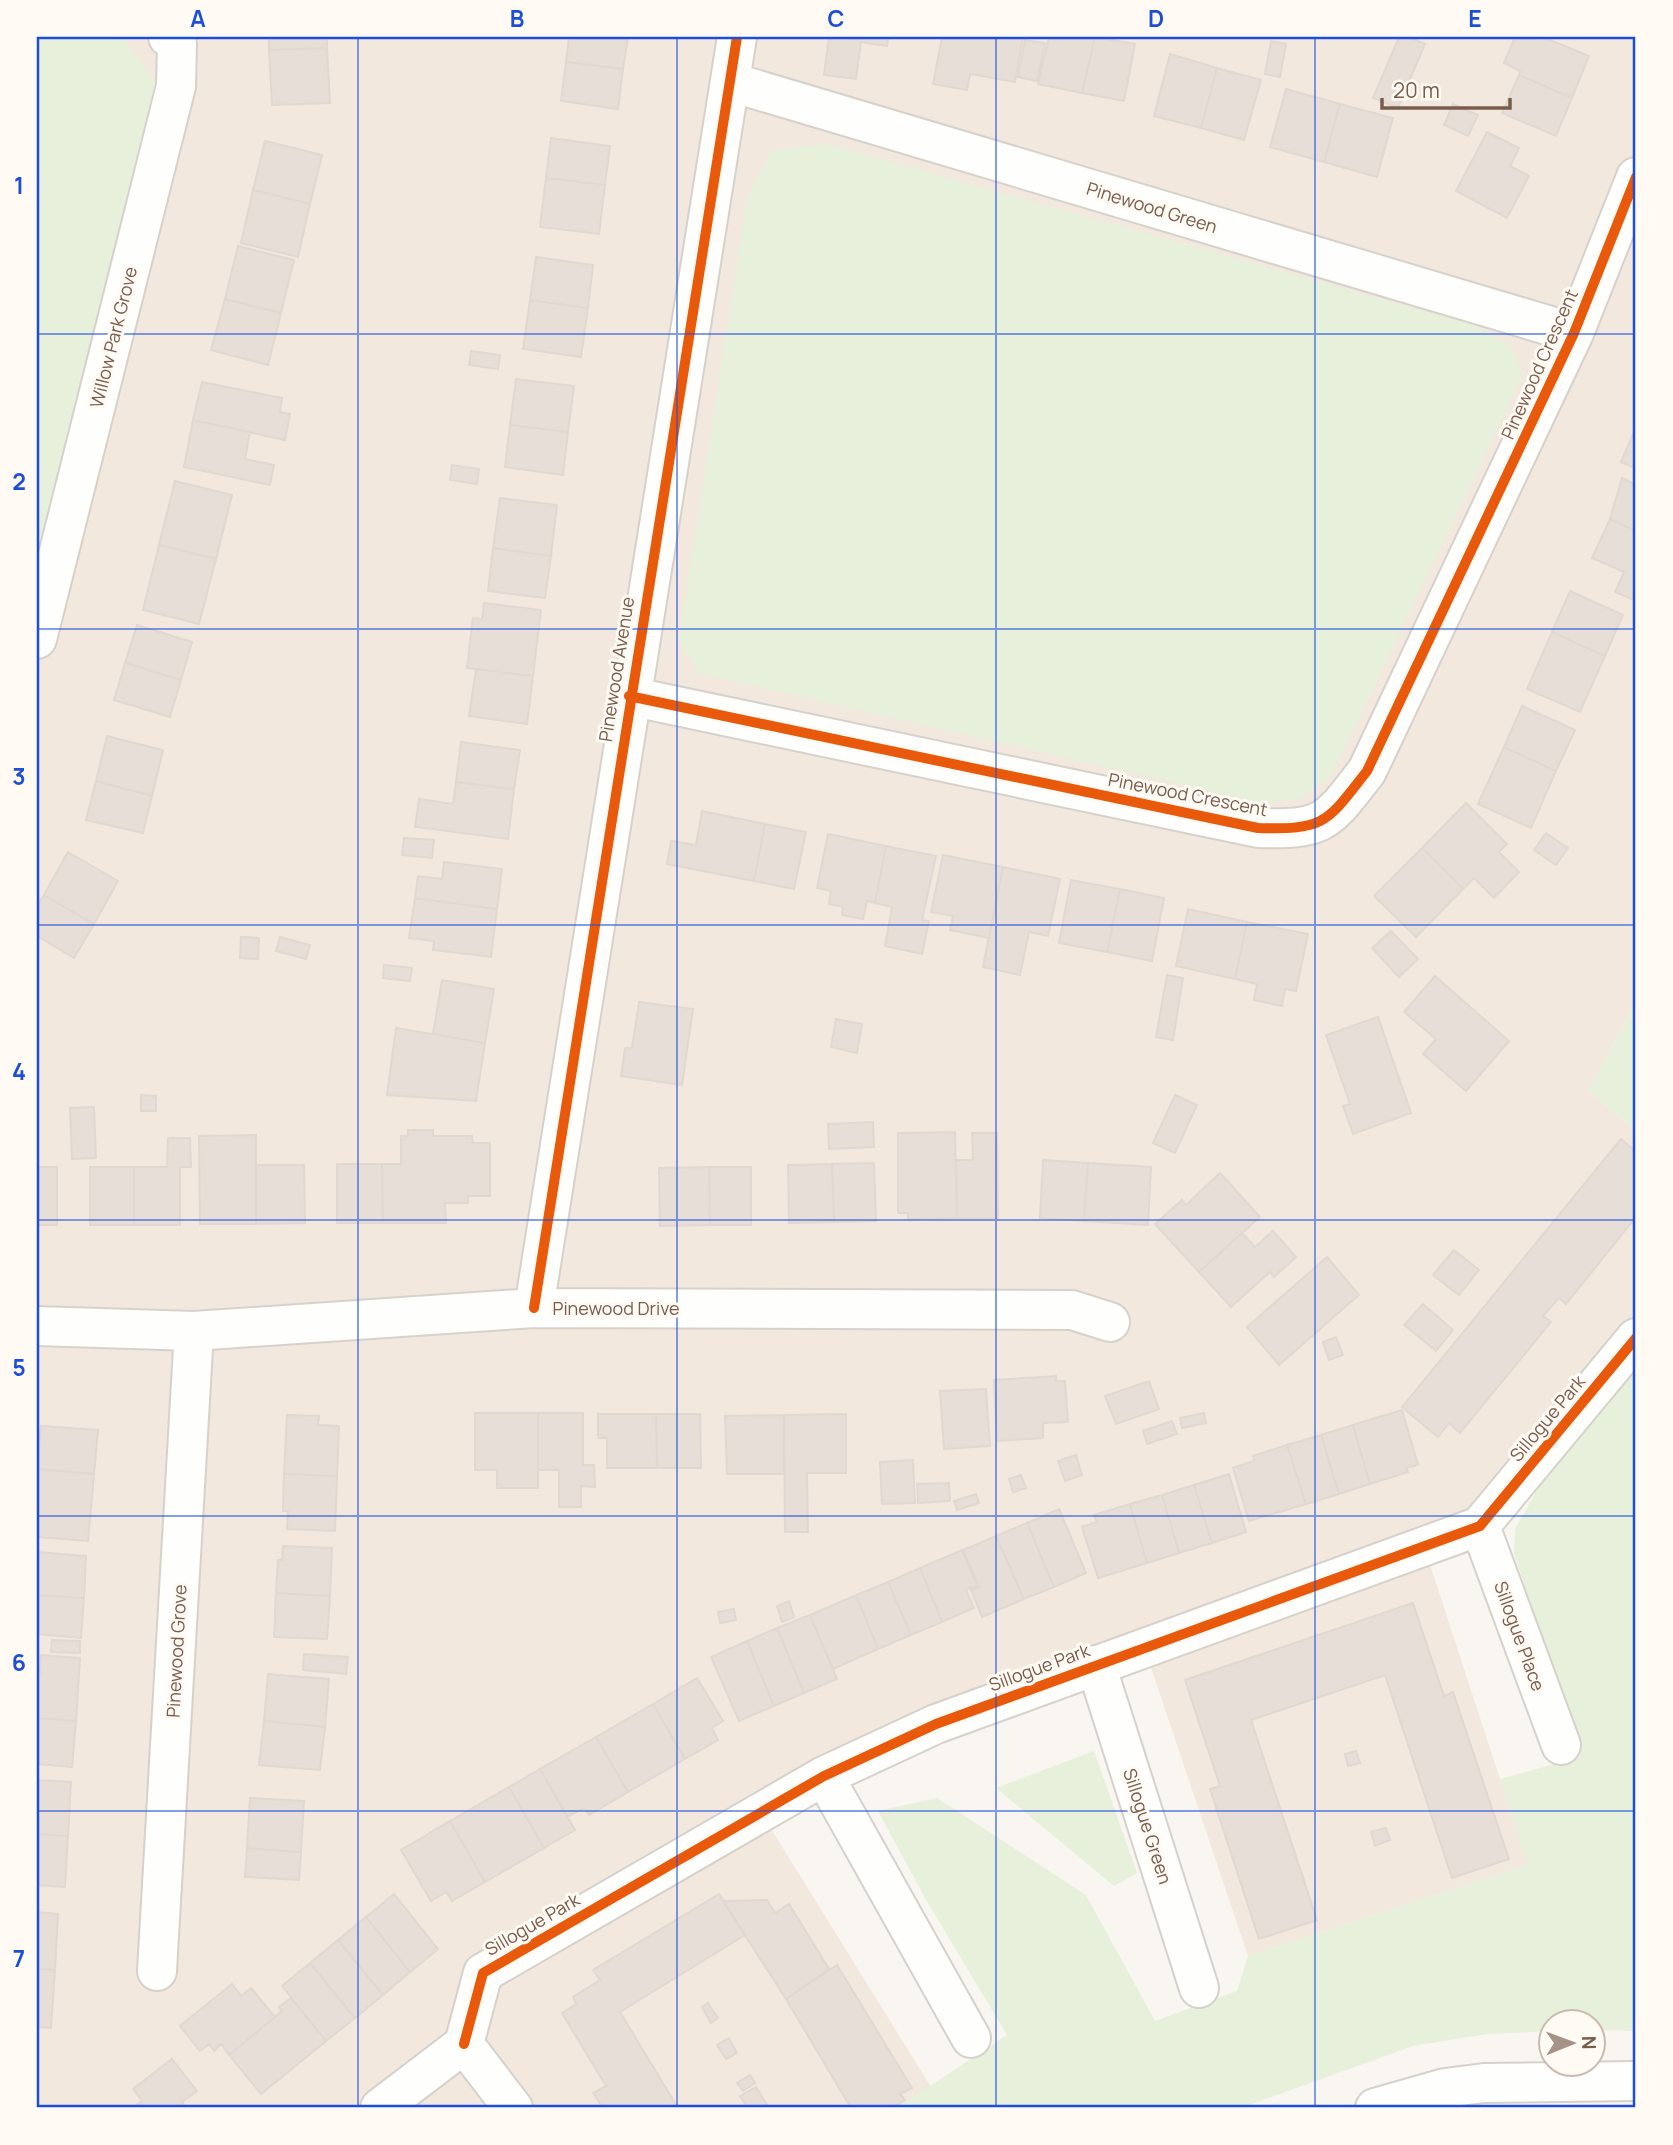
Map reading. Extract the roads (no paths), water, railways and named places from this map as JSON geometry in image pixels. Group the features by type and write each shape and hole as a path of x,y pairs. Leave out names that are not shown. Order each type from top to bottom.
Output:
{"street":[{"name":"Willow Park Grove","path":"37,639 176,86 177,44 168,37"},
{"name":"Pinewood Avenue","path":"534,1308 629,696 737,37"},
{"name":"Pinewood Green","path":"731,82 1574,333"},
{"name":"Pinewood Crescent","path":"629,696 1258,828 1296,830 1331,817 1367,771 1574,333 1636,177"},
{"name":"Pinewood Drive","path":"37,1326 194,1331 534,1308 1072,1310 1110,1322"},
{"name":"Pinewood Grove","path":"157,1971 194,1331"},
{"name":"Sillogue Park","path":"464,2044 483,1973 824,1776 936,1724 1480,1526 1636,1338"},
{"name":"Sillogue Place","path":"1480,1526 1561,1745"},
{"name":"Sillogue Green","path":"1096,1665 1199,1988"},
{"path":"824,1776 971,2038"},
{"path":"380,2108 464,2044 513,2108"},
{"path":"1375,2108 1445,2088 1484,2083 1636,2081"}]}
